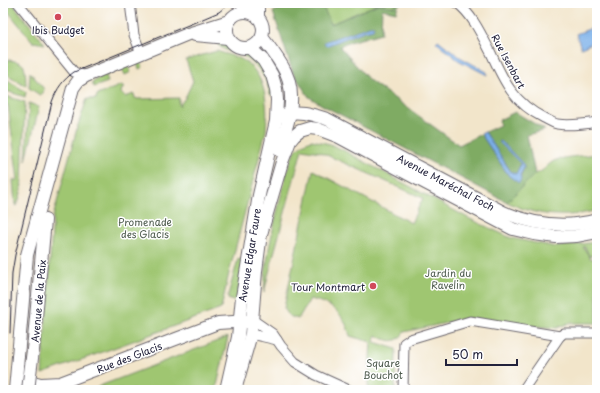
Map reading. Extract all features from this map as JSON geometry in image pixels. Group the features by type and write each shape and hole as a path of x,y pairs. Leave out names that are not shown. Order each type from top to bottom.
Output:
{"main road":[{"path":"258,3 258,17 263,29 262,37 256,45 250,48 240,48 231,42 228,38 227,27 234,16 243,8 258,17"},
{"path":"86,76 188,34 230,21"},
{"path":"188,34 228,38"},
{"path":"262,37 286,72 294,109 282,115 276,121"},
{"path":"250,48 263,60 272,75 277,100 276,121"},
{"name":"Avenue de la Paix","path":"16,384 27,255 31,237 70,95 78,81 86,76"},
{"name":"Avenue Maréchal Foch","path":"294,109 327,119 503,212 518,218 564,226 597,220"},
{"name":"Avenue Edgar Faure","path":"235,390 251,334 256,271 266,197 273,167 294,109"},
{"name":"Avenue Edgar Faure","path":"226,390 238,337 242,297 259,195 276,121"},
{"name":"Avenue Edgar Faure","path":"261,234 282,162 290,141 302,130 310,128 318,129 339,137 513,229 556,237 576,236 597,232"},
{"name":"Avenue de la Paix","path":"28,390 45,220 37,218"},
{"name":"Rue des Glacis","path":"16,384 40,384 56,387 218,323 253,320"},
{"path":"240,321 251,334"}],"street":[{"path":"18,3 74,72 86,76"},
{"path":"130,3 134,35 141,53"},
{"name":"Rue Isenbart","path":"458,4 481,34 503,79 512,94 519,101 537,114 556,124 597,122"},
{"path":"253,320 273,334 295,362 316,375 349,390"},
{"path":"403,390 404,343 410,339 470,321 560,336"},
{"path":"523,390 560,336 564,333 597,333"},
{"path":"251,334 277,340"}],"green space":[{"path":"294,3 321,3 331,24 378,4 395,7 396,3 401,3 396,12 382,9 381,33 343,44 340,47 369,80 459,145 481,134 509,176 520,177 524,168 523,164 499,142 521,164 516,174 511,172 485,132 500,125 499,120 515,112 545,130 527,135 535,174 507,202 309,97 293,73 273,12"},
{"path":"321,3 396,3 395,7 378,4 331,24"},
{"path":"13,4 45,44 33,42 6,9"},
{"path":"215,38 225,42 235,51 255,57 262,64 273,95 270,95 262,73 254,64 241,55 223,49 219,46"},
{"name":"Promenade des Glacis","path":"217,51 241,59 250,65 261,81 267,111 266,131 221,309 42,374 53,217 77,128 87,99 96,99 97,95 122,85 124,88 122,89 121,93 125,97 134,94 135,98 138,99 179,98 179,106 185,98 193,81 186,60"},
{"path":"3,59 21,63 23,65 25,68 26,86 3,72"},
{"path":"139,59 143,67 139,69 137,63 128,66 131,72 125,75 122,69 106,75 108,82 94,87 92,83 104,74"},
{"path":"30,72 44,89 43,93 40,95 29,88"},
{"path":"3,77 26,92 25,97 3,90"},
{"path":"3,95 25,102 22,182 21,193 17,206 15,205 13,180 18,180 8,105 3,103"},
{"path":"29,103 39,107 26,161"},
{"path":"312,140 330,144 341,149 470,219 511,238 556,247 597,242 597,255 589,256 591,259 597,258 597,323 569,323 557,328 519,325 469,318 404,332 398,339 392,341 376,335 374,342 396,349 395,390 375,390 368,387 371,342 350,336 341,316 331,307 318,301 310,299 298,319 289,316 284,308 313,170 411,223 423,198 320,152 302,149 264,293 269,248 288,169 297,149 306,142"},
{"path":"597,154 597,210 574,215 551,215 518,207 507,202 535,174 553,161"},
{"path":"238,259 244,260 237,300 233,301 228,299 228,295"},
{"path":"228,337 216,390 98,390 97,387"}],"water":[{"path":"370,26 374,26 373,29 326,46 324,42"},
{"path":"597,26 597,41 581,48 576,34"},
{"path":"438,40 460,57 487,72 487,75 458,60 436,42"},
{"path":"485,132 511,172 516,174 521,164 499,142 501,141 523,164 524,168 520,175 521,179 519,183 509,176 481,134"}],"tram line":[{"path":"10,333 12,273 15,255 52,102 58,88 74,72 219,12 230,3"}],"place":[{"name":"Ibis Budget","path":"58,17"},
{"name":"Tour Montmart","path":"373,286"}],"park label":[{"name":"Jardin du Ravelin","path":"448,278"},
{"name":"Square Bouchot","path":"383,368"}]}
